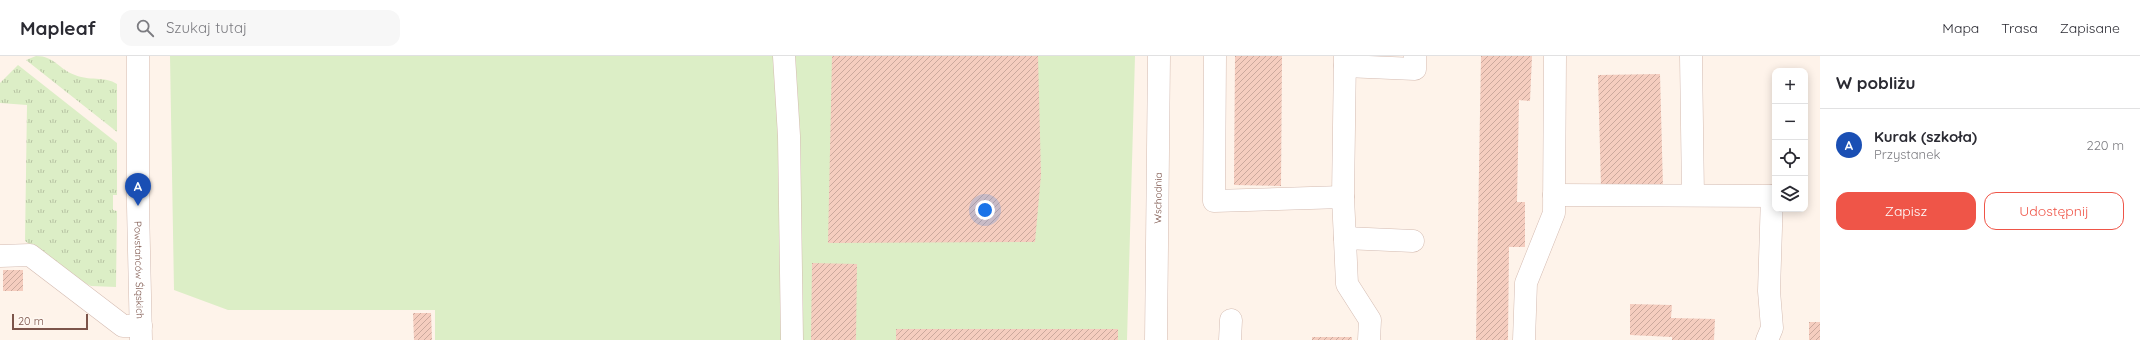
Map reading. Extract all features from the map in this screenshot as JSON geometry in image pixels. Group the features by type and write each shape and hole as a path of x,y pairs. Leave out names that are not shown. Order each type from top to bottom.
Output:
{"street":[{"name":"Powstańców Śląskich","path":"138,56 138,206 141,333"},
{"path":"784,56 788,136 792,340"},
{"name":"Wschodnia","path":"1156,340 1159,56"},
{"path":"1215,56 1214,201 1343,197"},
{"path":"1369,340 1370,320 1347,284 1343,197 1345,61 1415,69 1415,56"},
{"path":"1524,340 1526,283 1554,212 1555,56"},
{"path":"1691,56 1693,195"},
{"path":"1554,195 1772,196"},
{"path":"1767,340 1772,328 1769,291 1773,212"},
{"path":"1345,238 1413,240"},
{"path":"0,256 30,255 123,326 141,333"}],"green space":[{"path":"36,56 48,58 64,70 80,77 107,80 117,84 117,132 26,60"},
{"path":"170,56 1135,56 1127,340 435,340 435,310 228,310 174,290"},
{"path":"18,65 117,143 117,195 113,195 113,210 117,211 116,287 91,286 85,283 25,241 27,105 0,103 0,83"}],"building":[{"path":"832,56 1038,56 1041,175 1035,242 828,243"},
{"path":"1235,56 1282,56 1281,186 1234,185"},
{"path":"1481,56 1532,56 1530,101 1519,100 1517,202 1525,202 1525,247 1509,247 1508,340 1476,340"},
{"path":"1660,74 1663,188 1601,188 1598,75"},
{"path":"812,263 857,264 856,340 811,340"},
{"path":"3,270 23,270 23,291 3,291"},
{"path":"1630,304 1672,305 1671,318 1715,319 1714,340 1672,340 1672,337 1630,335"},
{"path":"413,313 431,313 432,340 414,340"},
{"path":"1809,322 1820,322 1820,340 1809,340"},
{"path":"896,329 1118,329 1118,340 896,340"},
{"path":"1312,337 1352,337 1352,340 1312,340"}],"place":[{"name":"Kurak (szkoła)","path":"138,206"}]}
